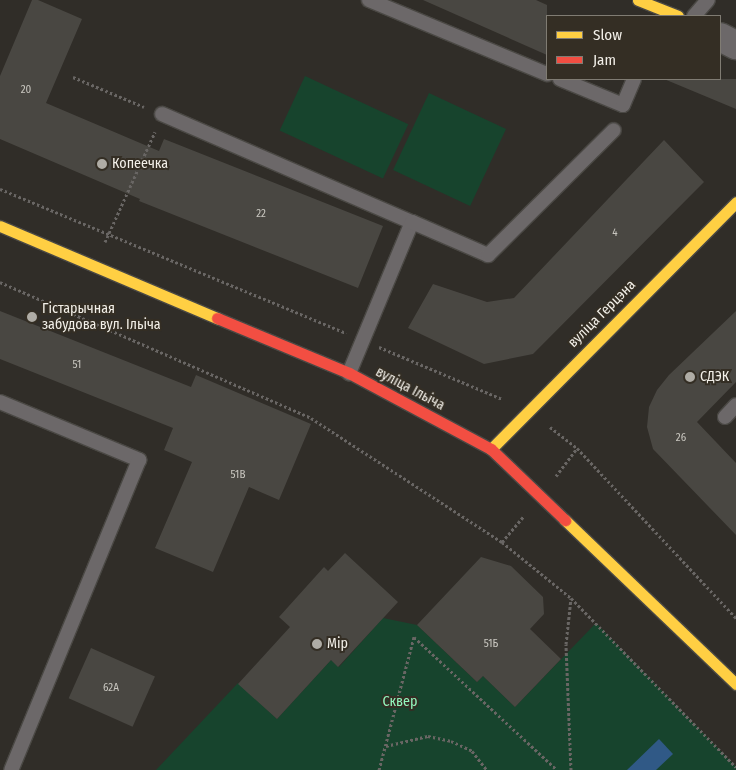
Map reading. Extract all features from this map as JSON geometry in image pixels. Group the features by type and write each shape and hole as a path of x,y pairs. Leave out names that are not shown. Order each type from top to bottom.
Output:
{"main road":[{"path":"638,0 660,13"},
{"name":"вуліца Герцэна","path":"490,449 736,202"},
{"name":"вуліца Ільіча","path":"0,226 349,373 490,449 736,684"}],"street":[{"path":"721,37 736,45"}],"lane":[{"path":"369,0 546,74"},
{"path":"695,15 708,0"},
{"path":"562,80 623,105 634,80"},
{"path":"162,114 488,254 614,130"},
{"path":"349,373 412,222"},
{"path":"0,402 138,460 11,770"},
{"path":"724,417 736,405"}],"path":[{"path":"74,77 162,114 94,266"},
{"path":"0,189 528,410 577,448 736,618"},
{"path":"0,282 311,418 502,542 571,598 736,767"},
{"path":"571,598 566,644 571,770"},
{"path":"379,770 414,637 557,770"},
{"path":"386,746 428,736 451,741 472,751 487,770"}],"green space":[{"path":"305,76 408,124 383,179 280,130"},
{"path":"429,93 506,129 470,206 393,170"},
{"name":"Сквер","path":"383,618 417,625 477,682 483,676 515,707 596,623 736,767 736,770 156,770 238,683 277,719 331,660 339,667"}],"water":[{"path":"659,739 673,754 656,770 627,770"}],"building":[{"path":"32,0 38,0 82,19 46,103 159,151 164,139 383,226 358,288 139,201 140,199 0,139 0,76"},
{"path":"423,0 536,0 547,5 546,55"},
{"path":"736,79 736,109 666,80"},
{"path":"664,140 704,182 533,354 484,364 408,328 433,284 487,302 514,298"},
{"path":"0,311 191,387 196,375 311,424 279,500 249,487 213,572 155,548 192,462 164,450 173,428 0,359"},
{"path":"736,311 736,382 697,422 736,463 736,535 653,449 647,427 649,407 657,390 669,375"},
{"name":"Мір","path":"345,553 398,602 338,667 331,660 277,719 238,684 290,627 279,617 324,567 328,571"},
{"path":"481,557 511,566 543,597 544,614 530,629 561,659 515,707 483,676 477,682 417,625"},
{"path":"91,648 155,676 133,727 69,698"}],"traffic: slow":[{"path":"638,0 676,15"},
{"path":"491,449 736,202"},
{"path":"0,226 217,318"},
{"path":"565,520 736,684"}],"traffic: jam":[{"path":"217,318 349,373 491,449 565,520"}],"place":[{"name":"Копеечка","path":"102,164"},
{"name":"Гістарычная забудова вул. Ільіча","path":"32,317"},
{"name":"СДЭК","path":"690,377"},
{"name":"Мір","path":"317,644"}]}
